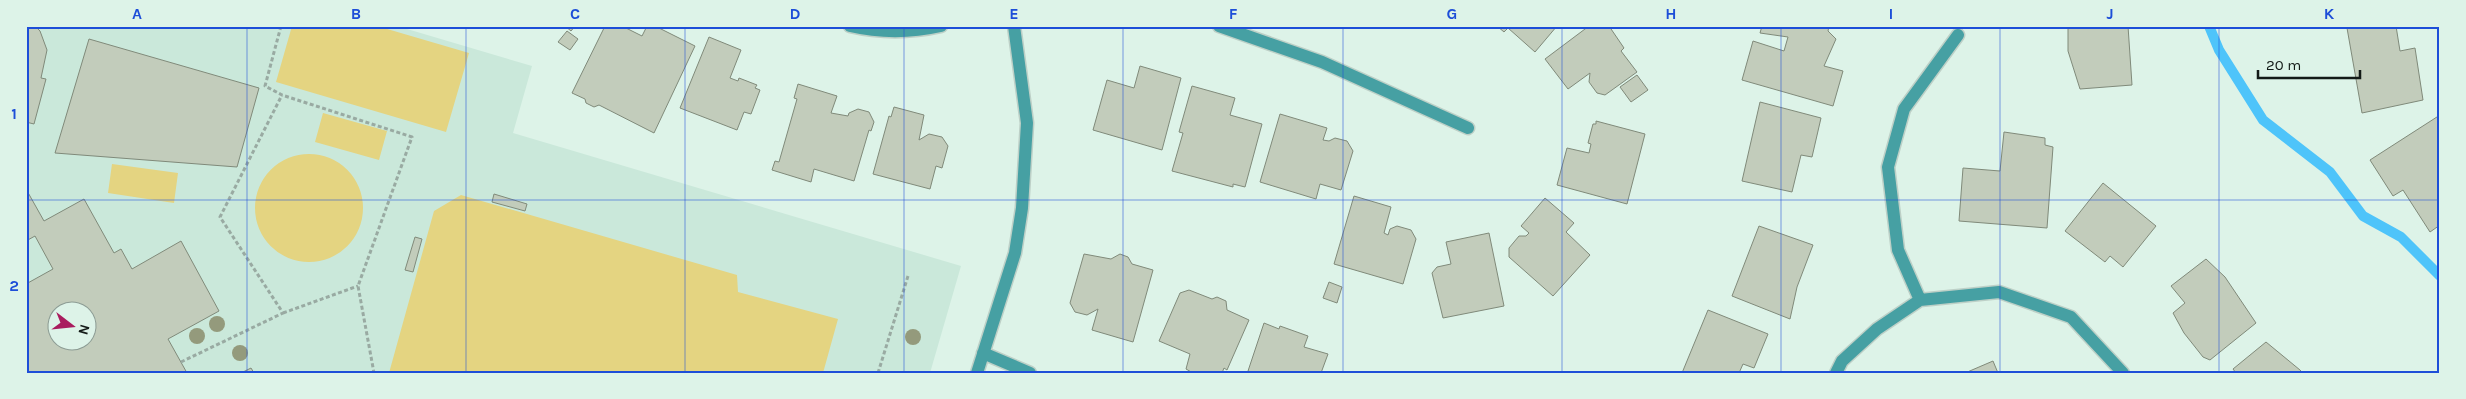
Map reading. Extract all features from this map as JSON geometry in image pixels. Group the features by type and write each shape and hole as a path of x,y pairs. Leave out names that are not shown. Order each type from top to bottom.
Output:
{"street":[{"path":"850,26 875,32 922,30 941,26"},
{"path":"977,373 1015,253 1022,208 1027,123 1014,26"},
{"path":"1219,26 1322,62 1468,128"},
{"path":"1920,300 1898,250 1888,167 1904,110 1958,36"},
{"path":"1836,373 1842,361 1877,329 1920,300 2000,292 2071,317 2123,373"},
{"path":"983,353 1030,373"}],"path":[{"path":"281,26 265,86 282,95 412,137 358,286 374,373"},
{"path":"282,95 220,217 283,313"},
{"path":"878,373 908,276"},
{"path":"182,362 283,313 358,286"}],"shaded area":[{"path":"26,26 397,26 532,66 513,133 961,266 930,373 26,373"},
{"path":"292,26 377,26 469,53 446,132 276,82"},
{"path":"323,113 387,131 379,160 315,142"},
{"path":"309,154 330,158 347,170 359,187 363,208 359,229 347,246 330,258 309,262 288,258 271,246 259,229 255,208 259,187 271,170 288,158"},
{"path":"112,164 178,173 174,203 108,193"},
{"path":"461,195 737,275 738,292 838,319 823,373 389,373 434,211"}],"building":[{"path":"26,26 35,26 40,31 47,50 41,78 46,79 34,124 26,122"},
{"path":"565,26 575,26 571,31"},
{"path":"605,26 622,26 642,36 647,26 655,26 695,46 654,133 599,105 594,107 586,103 585,99 572,93"},
{"path":"1497,26 1557,26 1535,52 1508,28 1504,32"},
{"path":"1589,26 1609,26 1624,48 1621,51 1637,72 1605,95 1597,93 1589,82 1590,73 1568,89 1545,59"},
{"path":"1762,26 1829,26 1828,31 1836,39 1824,66 1843,71 1833,106 1742,80 1753,41 1784,51 1788,37 1760,33"},
{"path":"2068,26 2128,26 2132,85 2080,89 2068,51"},
{"path":"2358,26 2396,26 2400,51 2415,48 2423,100 2362,113 2347,28"},
{"path":"567,31 578,39 570,50 558,42"},
{"path":"709,37 741,50 730,78 738,81 739,78 757,85 755,88 760,90 751,114 744,112 737,130 680,108"},
{"path":"89,39 259,88 237,167 55,153"},
{"path":"1140,66 1181,78 1162,150 1093,130 1107,80 1134,88"},
{"path":"1637,75 1648,90 1631,102 1620,87"},
{"path":"798,84 837,96 831,113 848,116 849,113 858,109 869,112 874,122 871,131 869,130 854,181 814,169 811,182 772,170 775,161 779,162 797,99 794,98"},
{"path":"1192,86 1235,98 1230,115 1262,124 1245,187 1233,184 1233,187 1172,171 1183,133 1179,132"},
{"path":"1760,102 1821,118 1812,157 1801,155 1792,192 1742,181"},
{"path":"894,107 924,115 919,140 929,134 942,137 948,146 942,168 936,166 930,189 873,174 889,116 891,117"},
{"path":"1280,114 1327,128 1323,140 1329,141 1335,138 1347,141 1353,151 1341,190 1320,184 1316,199 1260,182"},
{"path":"2440,115 2440,225 2430,232 2403,190 2393,196 2370,160"},
{"path":"1596,121 1645,134 1627,204 1557,185 1567,148 1589,153 1591,144 1588,143 1593,124 1596,124"},
{"path":"2004,132 2045,138 2045,145 2053,147 2047,228 1959,221 1963,168 2000,171"},
{"path":"2103,183 2156,226 2123,267 2110,256 2105,262 2065,231"},
{"path":"26,189 44,221 84,199 114,253 121,249 132,269 181,241 219,311 168,339 187,373 26,373 26,284 53,269 35,236 26,241"},
{"path":"494,194 527,204 525,211 492,202"},
{"path":"1354,196 1391,207 1384,233 1388,235 1390,229 1397,226 1411,230 1416,239 1403,284 1334,264"},
{"path":"1545,198 1574,223 1566,232 1590,255 1553,296 1509,257 1509,248 1519,236 1526,236 1529,233 1521,226"},
{"path":"1759,226 1813,245 1797,287 1790,319 1732,296"},
{"path":"1489,233 1504,306 1443,318 1432,273 1437,267 1451,264 1446,242"},
{"path":"415,237 422,239 413,272 405,270"},
{"path":"1084,254 1111,259 1120,254 1128,257 1132,264 1153,270 1133,342 1092,330 1098,309 1087,315 1075,312 1070,303"},
{"path":"2206,259 2225,277 2256,323 2210,360 2203,357 2184,333 2173,313 2185,303 2171,286"},
{"path":"1329,282 1342,287 1337,303 1323,298"},
{"path":"1189,290 1212,299 1217,297 1226,301 1227,310 1249,320 1227,370 1224,368 1222,373 1193,373 1186,369 1190,354 1159,341 1180,293"},
{"path":"1708,310 1768,334 1754,368 1743,364 1739,373 1682,373"},
{"path":"1264,323 1279,329 1280,326 1308,336 1304,347 1328,354 1321,373 1255,373 1248,371"},
{"path":"2266,342 2303,373 2236,373 2233,369"},
{"path":"1993,361 1998,373 1965,373"},
{"path":"251,368 254,373 241,373"}],"waterway":[{"path":"2209,26 2219,50 2263,120 2330,172 2363,216 2401,237 2440,276"}]}
